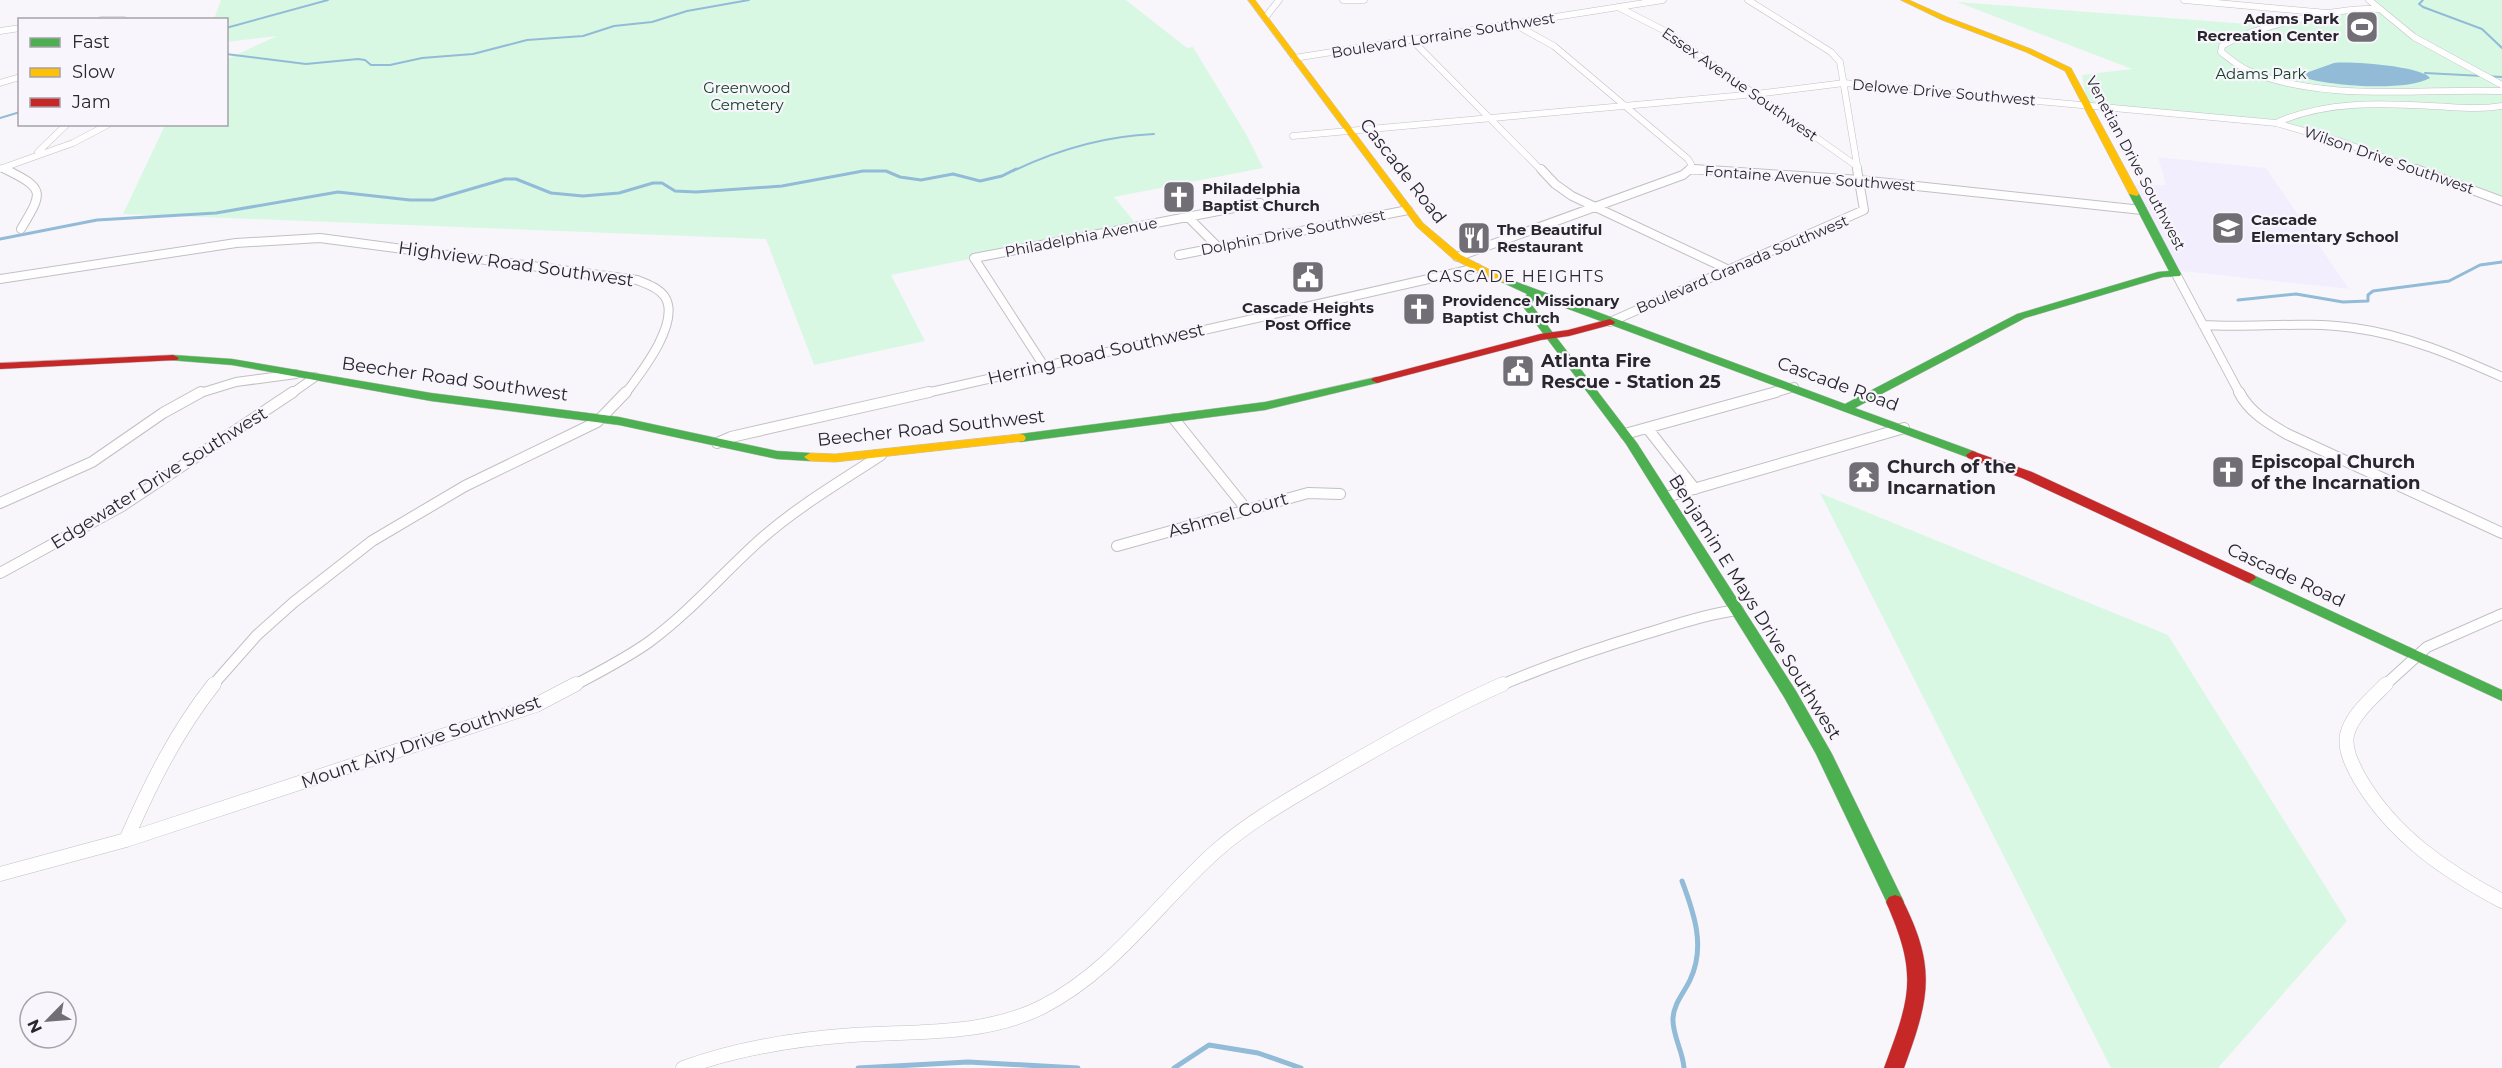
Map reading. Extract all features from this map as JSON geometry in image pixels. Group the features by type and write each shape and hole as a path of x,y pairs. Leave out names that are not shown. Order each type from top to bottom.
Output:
{"street":[{"name":"Cascade Road","path":"1251,0 1429,235 1477,268 1533,293 1610,322 1794,387 2027,475 2502,696"},
{"path":"1265,18 1279,0"},
{"path":"1343,0 1364,0"},
{"name":"Boulevard Lorraine Southwest","path":"1294,58 1663,0"},
{"name":"Boulevard Granada Southwest","path":"1610,322 1861,214 1865,207 1840,62 1832,52 1748,0"},
{"name":"Venetian Drive Southwest","path":"1848,407 2021,316 2162,274 2176,274 2068,70 2059,63 1928,13 1904,0"},
{"path":"2184,0 2333,15"},
{"path":"2369,0 2414,37 2502,85"},
{"name":"Essex Avenue Southwest","path":"1617,7 1667,32 1858,167"},
{"path":"2379,9 2362,8 2238,36 2222,46 2221,52 2239,65 2259,74 2315,87 2361,92 2436,89 2502,91"},
{"path":"1514,24 1554,46 1688,159 1691,164 1690,169"},
{"path":"0,31 18,28"},
{"path":"1412,40 1555,184 1572,196 1729,270"},
{"path":"0,83 18,78"},
{"name":"Delowe Drive Southwest","path":"1293,136 1756,94 1844,83 2276,123 2283,119 2321,110 2358,105 2396,104 2473,108 2502,106"},
{"name":"Wilson Drive Southwest","path":"2276,123 2339,141 2502,201"},
{"path":"28,159 50,143 65,126"},
{"path":"1,169 73,143 105,126"},
{"path":"1,169 27,180 38,194 38,200 21,229"},
{"name":"Fontaine Avenue Southwest","path":"1458,257 1683,175 1690,169 1860,180 2142,210"},
{"name":"Philadelphia Avenue","path":"1044,366 974,258 1260,203"},
{"name":"Dolphin Drive Southwest","path":"1179,255 1408,210"},
{"path":"1188,217 1218,247"},
{"name":"Highview Road Southwest","path":"0,279 236,243 320,238 637,280 654,287 664,295 668,305 667,318 653,354 640,374 603,418 449,494 376,540 312,586 251,644 193,711 171,745 126,840"},
{"name":"Herring Road Southwest","path":"717,443 731,437 1477,268"},
{"path":"2176,274 2243,400 2263,420 2287,434 2502,533"},
{"name":"Benjamin E Mays Drive Southwest","path":"1533,293 1526,303 1624,434 1666,497 1738,610 1824,753 1906,925 1916,956 1919,985 1915,1012 1894,1068"},
{"name":"Beecher Road Southwest","path":"0,366 172,358 232,362 431,397 603,418 717,443 807,458 881,455 1265,406 1318,395 1610,322"},
{"path":"2203,326 2332,326 2366,330 2424,345 2502,377"},
{"path":"0,503 81,468 129,438 169,408 201,392 242,380 296,374"},
{"name":"Edgewater Drive Southwest","path":"0,573 45,551 122,506 315,377"},
{"path":"1624,434 1794,387"},
{"path":"1174,419 1246,510"},
{"path":"1666,497 1904,428"},
{"path":"1648,429 1695,489"},
{"name":"Mount Airy Drive Southwest","path":"0,874 126,840 513,714 585,681 649,642 702,596 761,539 792,514 881,455"},
{"name":"Ashmel Court","path":"1117,546 1308,493 1340,494"},
{"path":"683,1068 703,1060 762,1045 802,1039 972,1027 1008,1020 1040,1008 1071,991 1097,972 1201,865 1240,831 1404,731 1484,692 1569,658 1716,613 1738,610"},
{"path":"2502,614 2426,648 2381,689 2354,720 2346,735 2350,760 2366,792 2397,827 2430,857 2502,901"}],"shaded area":[{"name":"Cascade Elementary School","path":"2158,157 2266,168 2349,289 2172,270 2125,185 2166,185"}],"green space":[{"name":"Greenwood Cemetery","path":"221,0 1126,0 1187,48 1193,47 1246,134 1263,168 1114,197 1137,225 891,275 925,341 814,365 766,239 123,214 165,126 228,126 228,59 277,36 228,42 228,18 214,18"},
{"name":"Adams Park","path":"2367,0 2502,0 2502,200 2273,122 2087,103 2082,75 2132,69 1957,2 2275,26 2360,9 2376,8"},
{"path":"1820,493 2168,635 2347,921 2218,1068 2111,1068"}],"water":[{"path":"2334,63 2400,67 2430,78 2404,85 2367,86 2330,83 2302,77 2303,74"}],"waterway":[{"path":"228,27 328,0"},
{"path":"228,54 306,64 358,59 365,60 371,65 390,65 422,58 473,54 527,40 583,36 614,26 652,22 687,11 749,0"},
{"path":"2423,0 2419,4 2423,7 2482,29 2502,48"},
{"path":"2425,73 2502,77"},
{"path":"0,118 18,113"},
{"path":"1013,171 1082,145 1154,134"},
{"path":"0,239 97,220 216,213 338,192 410,200 433,200 505,179 516,179 551,193 583,196 619,193 653,183 662,183 675,191 696,192 782,186 863,171 886,171 900,177 921,180 953,174 980,181 1002,176 1016,169"},
{"path":"2238,300 2296,294 2343,302 2368,301 2368,295 2373,291 2449,281 2480,265 2502,262"},
{"path":"1682,881 1691,905 1698,943 1695,968 1677,1003 1673,1018 1674,1031 1684,1068"},
{"path":"1174,1068 1209,1045 1258,1053 1301,1068"},
{"path":"858,1068 968,1062 1078,1068"}],"traffic: fast":[{"path":"1848,407 2021,316 2162,274 2176,274 2134,194"},
{"path":"1502,280 1972,455"},
{"path":"1533,293 1526,304 1631,443 1791,695 1824,754 1895,902"},
{"path":"173,358 232,362 431,397 619,421 777,455 810,457"},
{"path":"1020,438 1265,406 1377,380"},
{"path":"2249,578 2502,696"}],"traffic: slow":[{"path":"1251,0 1420,225 1457,257 1502,280"},
{"path":"1904,0 1944,19 2028,50 2068,70 2134,194"},
{"path":"810,457 835,458 1020,438"}],"traffic: jam":[{"path":"1377,380 1540,337 1569,333 1610,322"},
{"path":"0,366 173,358"},
{"path":"1972,455 2027,475 2249,578"},
{"path":"1894,1068 1910,1022 1918,985 1913,948 1895,902"}],"place":[{"name":"Adams Park Recreation Center","path":"2362,27"},
{"name":"Philadelphia Baptist Church","path":"1179,197"},
{"name":"Cascade Elementary School","path":"2228,228"},
{"name":"The Beautiful Restaurant","path":"1474,238"},
{"name":"Cascade Heights Post Office","path":"1308,277"},
{"name":"Providence Missionary Baptist Church","path":"1419,309"},
{"name":"Atlanta Fire Rescue - Station 25","path":"1518,371"},
{"name":"Episcopal Church of the Incarnation","path":"2228,472"},
{"name":"Church of the Incarnation","path":"1864,477"}],"district":[{"name":"CASCADE HEIGHTS","path":"1516,276"}]}
